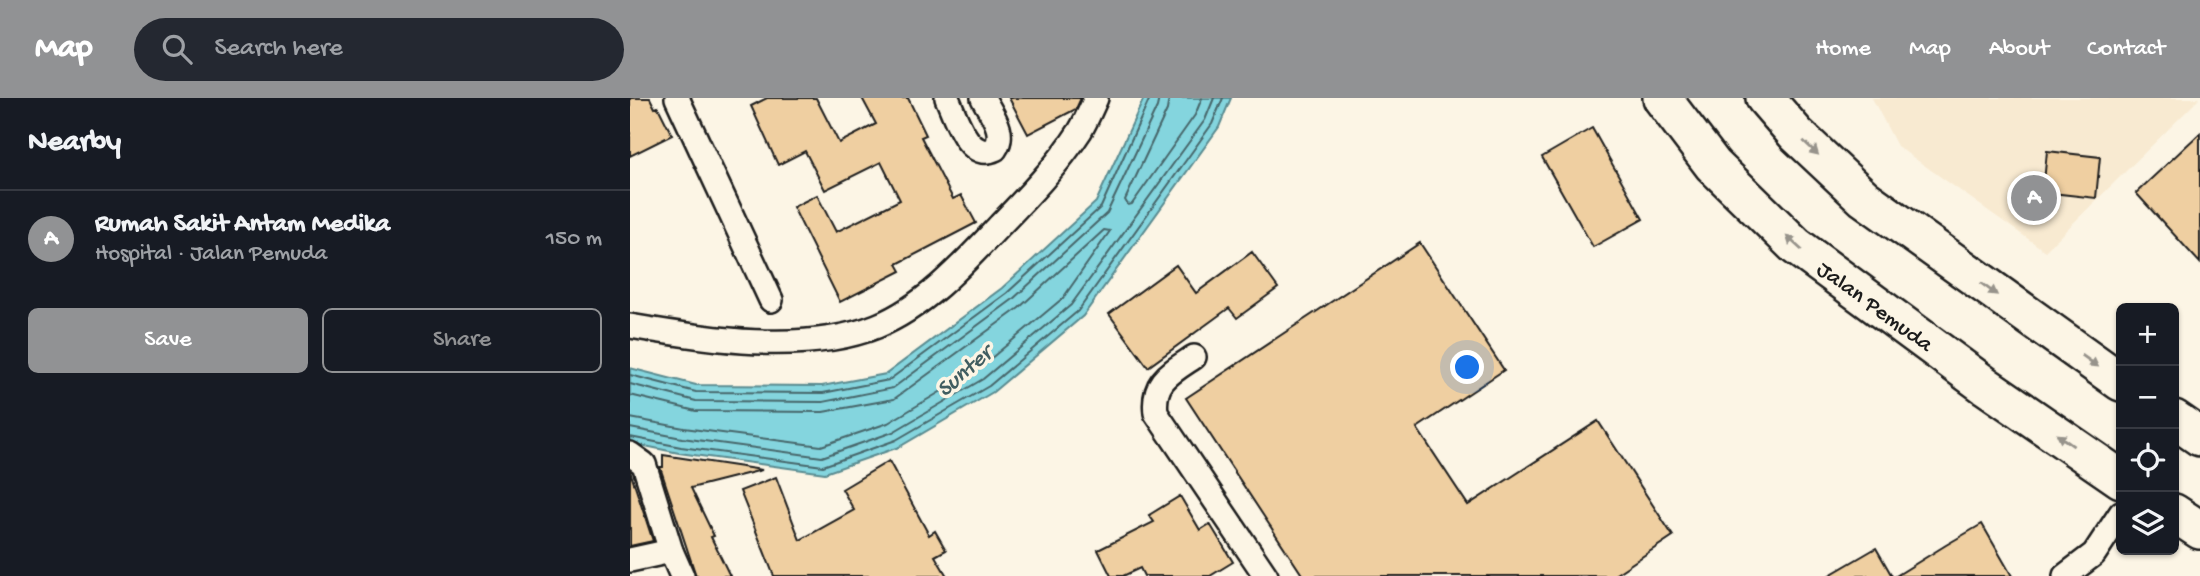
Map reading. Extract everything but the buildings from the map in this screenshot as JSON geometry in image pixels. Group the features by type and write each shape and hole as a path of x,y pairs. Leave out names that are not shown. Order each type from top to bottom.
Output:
{"main road":[{"name":"Jalan Pemuda","path":"1662,98 1713,165 1796,247 1986,386 2116,476"},
{"path":"1765,98 1796,134 1864,198 2116,378"},
{"path":"2179,422 2200,437"},
{"path":"2179,516 2200,530"}],"street":[{"path":"677,98 771,300"},
{"path":"947,98 968,141 982,153 995,149 1001,134 983,98"},
{"path":"630,326 692,337 807,343 843,337 879,325 916,303 970,257 1031,192 1080,131 1096,98"},
{"path":"1194,357 1174,370 1160,385 1154,398 1157,413 1266,576"},
{"path":"630,454 644,464 671,551 682,576"},
{"path":"2064,576 2094,554 2116,521"},
{"path":"630,560 671,551"}],"shaded area":[{"path":"1872,98 2200,98 2045,251 1897,146"}],"water":[{"name":"Sunter","path":"1144,98 1231,98 1219,127 1083,316 993,392 899,447 825,473 679,453 630,443 630,368 696,385 822,386 886,374 1002,288 1096,202"}],"place":[{"name":"Rumah Sakit Antam Medika","path":"2034,198"}]}
